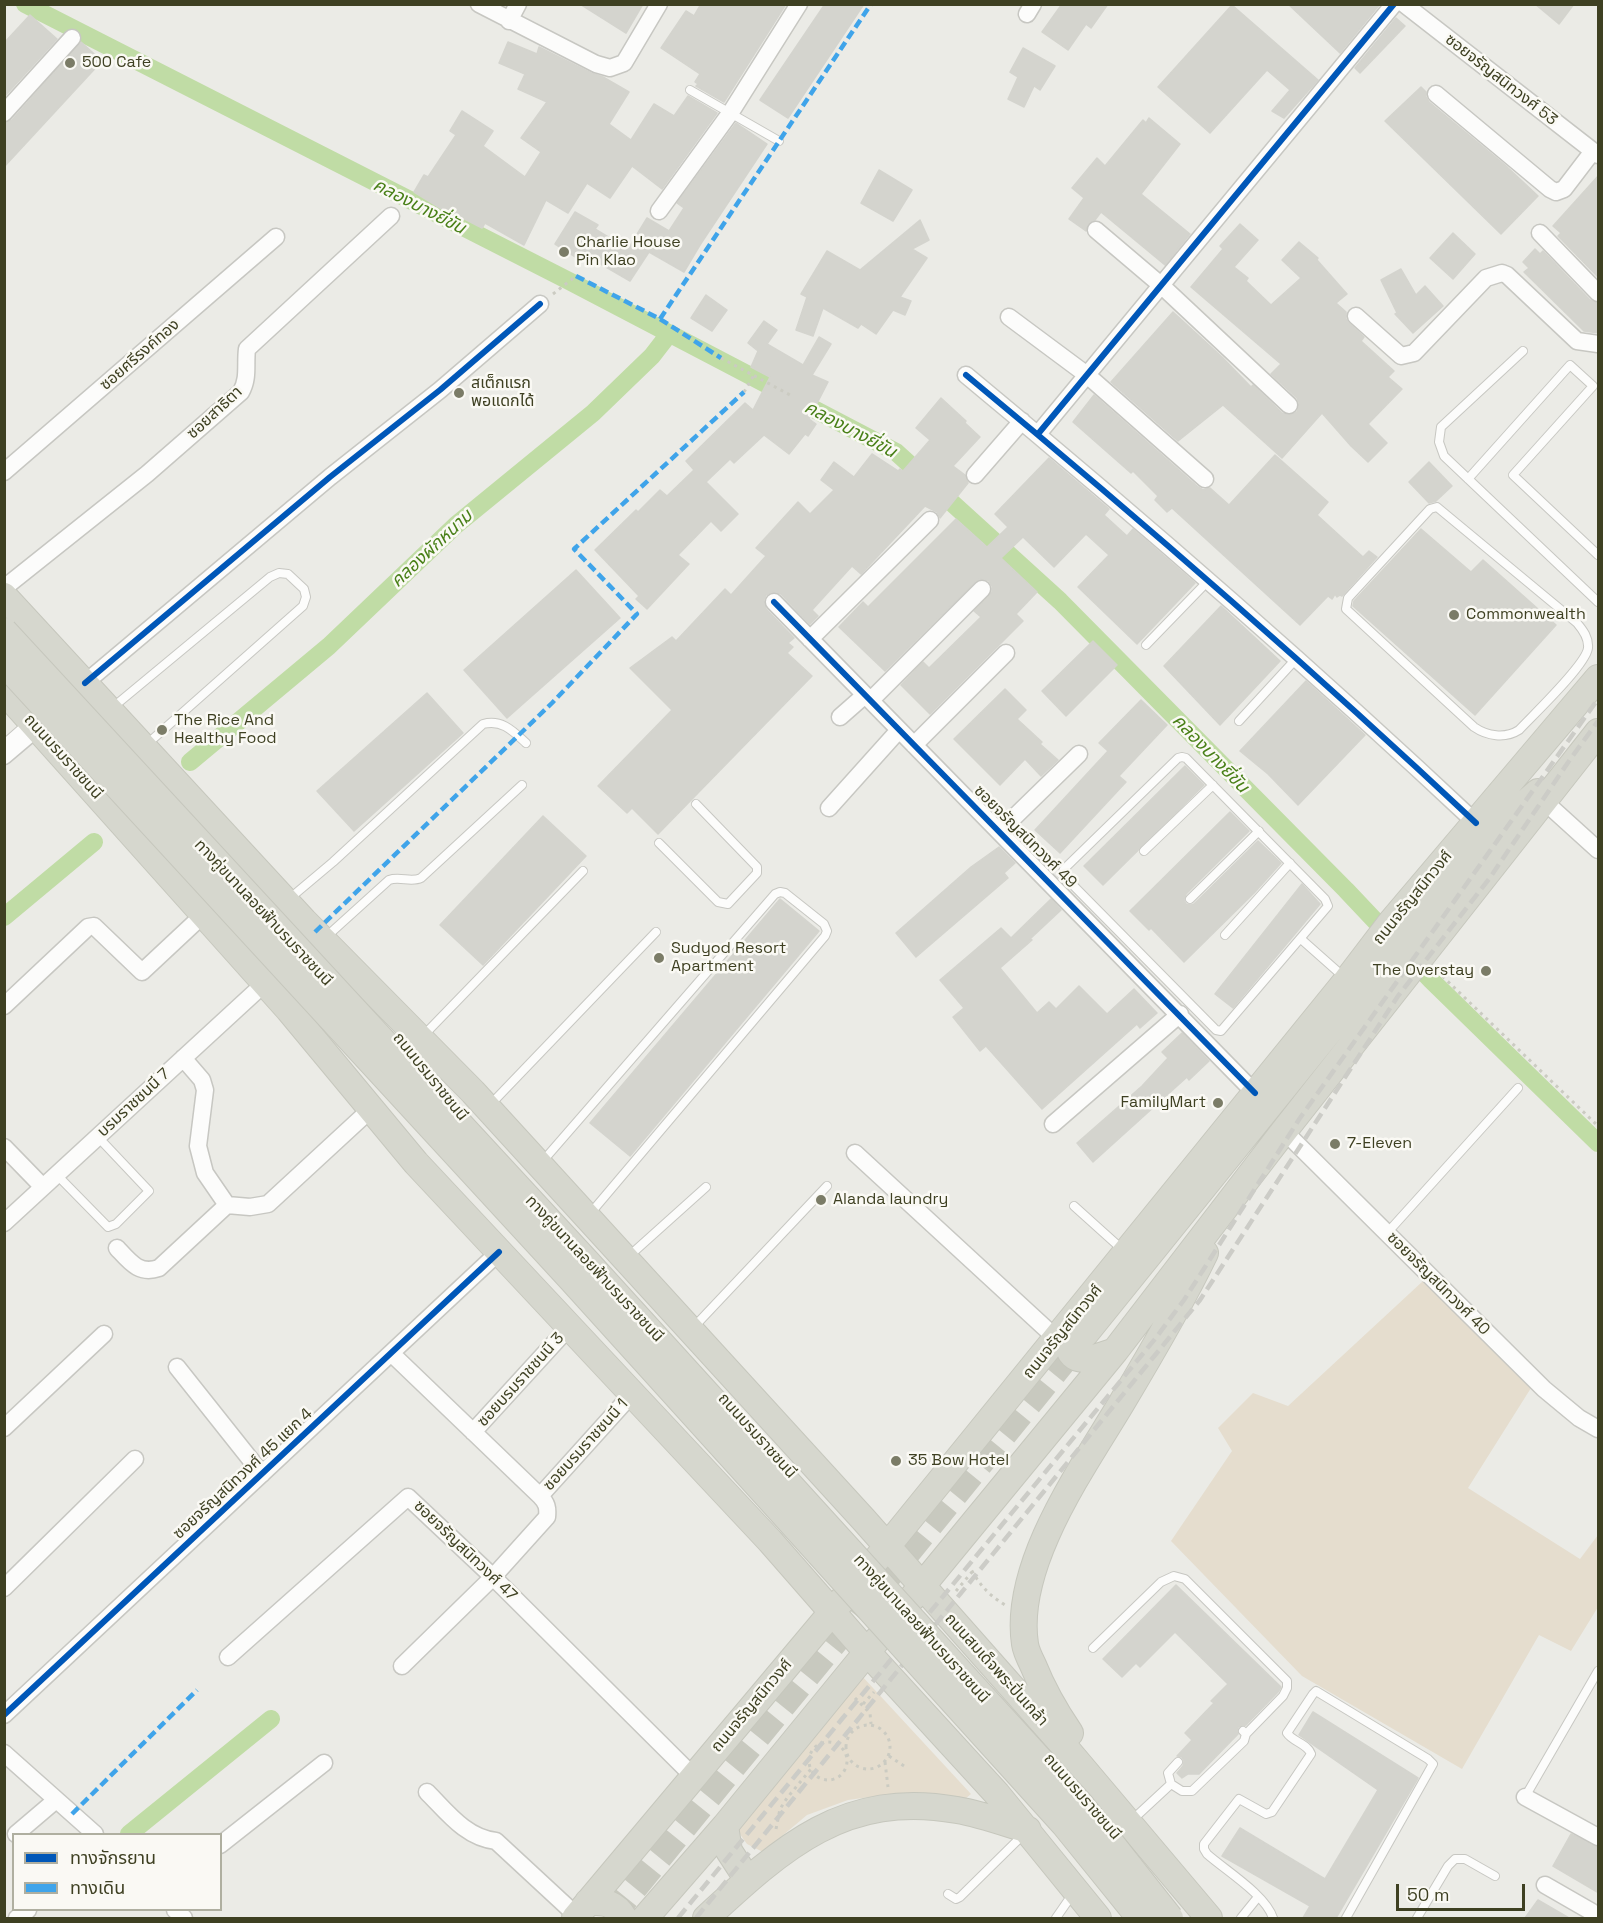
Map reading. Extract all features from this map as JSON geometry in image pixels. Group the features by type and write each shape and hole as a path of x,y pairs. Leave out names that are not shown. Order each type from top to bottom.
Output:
{"main road":[{"name":"ถนนบรมราชชนนี","path":"4,596 286,901 487,1108 922,1587"},
{"name":"ทางคู่ขนานลอยฟ้าบรมราชชนนี","path":"4,631 588,1263 1073,1796 1170,1918"},
{"name":"ทางคู่ขนานลอยฟ้าบรมราชชนนี","path":"4,663 571,1279 993,1745 1064,1824 1140,1918"},
{"name":"ถนนจรัญสนิทวงศ์","path":"580,1912 888,1547 1058,1339 1080,1326 1400,927 1481,830 1546,742 1570,694 1599,678"},
{"name":"ถนนบรมราชชนนี","path":"4,691 289,1010 417,1163 774,1545 832,1612"},
{"name":"ถนนจรัญสนิทวงศ์","path":"645,1918 725,1826 1115,1351 1284,1131 1422,965 1599,732"},
{"name":"ถนนจรัญสนิทวงศ์","path":"1481,830 1581,754"},
{"name":"ถนนบรมราชชนนี","path":"329,946 410,1056 454,1108 594,1256 1087,1800 1182,1918"},
{"name":"ถนนจรัญสนิทวงศ์","path":"1080,1326 1126,1254 1255,1093 1347,981 1382,952"},
{"name":"ถนนบรมราชชนนี","path":"289,1010 406,1110 562,1286 1055,1830 1126,1918"},
{"path":"1130,1822 1051,1705 1038,1677 1025,1646 1024,1622 1028,1590 1037,1559 1053,1519 1180,1306 1227,1207"},
{"path":"1080,1326 1068,1340 1069,1348 1074,1356 1092,1359 1115,1351"},
{"path":"696,1462 718,1468 741,1465 756,1450 763,1424 756,1403"},
{"path":"774,1545 797,1554 821,1551 836,1536 843,1510 834,1488"},
{"name":"ถนนสมเด็จพระปิ่นเกล้า","path":"922,1587 1130,1822 1209,1918"},
{"path":"832,1612 997,1794 1098,1918"},
{"path":"997,1794 994,1770 1003,1751 1016,1739 1038,1736 1063,1745"},
{"path":"706,1918 748,1880 816,1829 870,1810 895,1806 925,1806 948,1809 1028,1830"},
{"path":"725,1826 729,1851 748,1880"},
{"path":"580,1912 601,1901 619,1909 624,1918"}],"street":[{"path":"479,4 596,64 610,68 624,63 659,4"},
{"path":"509,21 518,4"},
{"path":"658,211 731,112 799,4"},
{"path":"1038,434 1394,4"},
{"name":"ซอยจรัญสนิทวงศ์ 53","path":"1404,4 1596,153"},
{"path":"4,113 72,38"},
{"path":"1436,94 1556,192 1564,189 1596,153"},
{"name":"ซอยสาธิตา","path":"4,588 147,474 241,392 246,384 247,349 390,216"},
{"path":"1096,230 1162,286 1288,405"},
{"path":"1540,233 1599,293"},
{"name":"ซอยศรีรงค์ทอง","path":"4,472 276,237"},
{"path":"1356,316 1401,356 1407,356 1414,353 1486,278 1502,273 1507,275 1577,341 1599,344"},
{"path":"85,683 330,477 440,390 540,304"},
{"path":"1009,317 1087,375 1204,479"},
{"path":"966,375 1208,581 1481,830"},
{"path":"975,475 1022,421"},
{"path":"810,639 930,520"},
{"path":"840,717 868,698 982,589"},
{"name":"ซอยจรัญสนิทวงศ์ 49","path":"774,602 1255,1093"},
{"path":"914,745 1006,653"},
{"path":"4,756 34,724"},
{"path":"829,808 899,730"},
{"path":"1000,831 1079,754"},
{"path":"1545,802 1599,850"},
{"path":"4,1006 88,927 94,926 142,972 203,915"},
{"name":"บรมราชชนนี 7","path":"4,1223 265,983"},
{"path":"1053,1124 1180,1014"},
{"path":"183,1058 202,1080 205,1090 198,1146 205,1173 227,1205"},
{"path":"117,1248 135,1268 146,1271 159,1268 227,1205 250,1207 268,1204 371,1109"},
{"name":"ซอยจรัญสนิทวงศ์ 40","path":"1284,1131 1544,1389 1579,1418 1599,1429"},
{"path":"4,1147 42,1186"},
{"path":"855,1153 1058,1339"},
{"name":"ซอยจรัญสนิทวงศ์ 45 แยก 4","path":"4,1714 499,1252"},
{"name":"ซอยบรมราชชนนี 3","path":"473,1432 569,1328"},
{"path":"4,1428 104,1334"},
{"path":"391,1353 540,1496 546,1503 547,1517 493,1576 402,1666"},
{"path":"177,1368 262,1474"},
{"name":"ซอยบรมราชชนนี 1","path":"540,1496 632,1394"},
{"path":"4,1588 135,1459"},
{"name":"ซอยจรัญสนิทวงศ์ 47","path":"228,1657 408,1497 493,1576 693,1776"},
{"path":"4,1753 94,1833"},
{"path":"222,1843 324,1763"},
{"path":"427,1792 471,1834 485,1840 496,1841 580,1912"},
{"path":"1525,1797 1599,1837"},
{"path":"17,1833 56,1800"},
{"path":"1545,1885 1593,1915"}],"lane":[{"path":"690,90 779,141"},
{"path":"1522,351 1441,427 1439,442 1443,456 1599,602"},
{"path":"1468,479 1570,365 1593,386 1513,475 1599,555"},
{"path":"1439,507 1584,632 1588,645 1586,654 1570,694 1515,733 1503,735 1484,733 1474,727 1348,611 1346,602 1430,509 1439,507"},
{"path":"109,710 270,577 279,573 288,574 304,589 306,597 303,606 144,747"},
{"path":"1146,645 1208,581"},
{"path":"1239,721 1296,659"},
{"path":"286,901 333,862 483,724 490,722 504,724 526,743"},
{"path":"4,744 34,724"},
{"path":"1179,757 1186,758 1213,785 1328,903 1328,906 1301,939 1224,1030 1219,1031 1062,874 1064,869 1179,757"},
{"path":"329,946 389,880 420,878 522,785"},
{"path":"1144,851 1213,785"},
{"path":"659,843 718,902 728,904 757,873 757,867 696,804"},
{"path":"1190,899 1259,831"},
{"path":"1225,935 1290,863"},
{"path":"421,1038 583,871"},
{"path":"539,1165 775,894 785,893 824,924 825,936 587,1217"},
{"path":"487,1108 656,933"},
{"path":"1301,939 1347,981"},
{"path":"1387,1233 1518,1088"},
{"path":"56,1174 108,1227 116,1224 149,1191 97,1136"},
{"path":"690,1331 827,1186"},
{"path":"626,1260 706,1187"},
{"path":"1074,1206 1126,1254"},
{"path":"1093,1648 1165,1579 1179,1576 1185,1579 1287,1681 1287,1688 1283,1696 1244,1732 1244,1741 1194,1790 1184,1792 1171,1784 1168,1773 1178,1762"},
{"path":"1525,1797 1599,1671"},
{"path":"1273,1918 1271,1911 1258,1897 1207,1854 1204,1844 1239,1799 1267,1814 1272,1812 1311,1754 1287,1733 1313,1694 1318,1691 1433,1764 1346,1918"},
{"path":"1130,1822 1171,1784"},
{"path":"948,1894 956,1899 960,1897 1028,1830"},
{"path":"1417,1918 1448,1866 1455,1859 1465,1859 1496,1876"},
{"path":"1056,1918 1076,1889"},
{"path":"1240,1918 1258,1897"}],"path":[{"path":"540,304 576,276"},
{"path":"721,358 792,396"},
{"path":"744,392 754,375"},
{"path":"1422,965 1599,1126"},
{"path":"965,1560 989,1595 1005,1605"},
{"path":"956,1591 972,1572"},
{"path":"863,1704 876,1690"},
{"path":"855,1698 870,1713 871,1725"},
{"path":"847,1756 846,1741 849,1734 861,1726 871,1725 883,1729 891,1742 889,1756 885,1762 872,1769 858,1767 847,1756 845,1750 835,1742 822,1742 812,1750 809,1763 811,1769 820,1778 832,1780 846,1768 847,1756"},
{"path":"889,1756 907,1768"},
{"path":"885,1762 889,1795"},
{"path":"776,1829 780,1809 811,1769"}],"shaded area":[{"path":"1423,1281 1531,1388 1468,1488 1580,1559 1598,1535 1598,1607 1571,1651 1539,1635 1462,1769 1302,1676 1171,1541 1232,1451 1218,1428 1253,1393 1288,1406"},
{"path":"861,1675 971,1794 965,1799 931,1794 884,1795 848,1800 807,1815 763,1852 747,1844 737,1830"}],"building":[{"path":"580,4 643,4 626,33"},
{"path":"701,4 786,4 724,102 696,86 698,84 695,82 700,74 661,48 686,11 694,16"},
{"path":"825,4 864,4 788,118 760,100"},
{"path":"1062,4 1108,4 1091,28 1086,24 1068,50 1042,32"},
{"path":"1288,4 1380,4 1340,53"},
{"path":"1535,4 1574,4 1559,24"},
{"path":"1232,5 1318,80 1284,118 1272,111 1290,90 1267,70 1210,133 1158,87"},
{"path":"30,15 57,39 4,97 4,43"},
{"path":"1396,18 1405,26 1360,73 1355,68"},
{"path":"81,42 102,61 4,167 4,123 12,120"},
{"path":"508,42 537,54 539,47 629,92 609,124 631,140 654,104 674,116 688,96 717,113 662,189 632,166 610,198 587,183 568,213 546,200 524,245 485,223 482,228 451,212 450,214 414,192 424,175 428,177 456,135 450,131 462,111 493,131 483,146 525,177 541,152 521,138 547,102 518,89 525,74 499,63"},
{"path":"1023,48 1055,66 1040,90 1034,86 1024,107 1008,99 1018,77 1010,72"},
{"path":"1421,87 1426,92 1429,102 1505,165 1538,196 1501,234 1385,121"},
{"path":"1149,118 1180,144 1141,194 1190,234 1165,265 1101,212 1095,220 1088,224 1086,231 1069,219 1084,198 1072,188 1097,158 1105,166 1143,120 1146,123"},
{"path":"736,123 767,144 684,272 649,252 630,281 580,252 577,258 555,244 575,212 598,225 595,229 628,249 647,218 669,231 684,208 677,203"},
{"path":"879,170 912,190 893,221 861,203"},
{"path":"1599,175 1599,278 1558,236 1561,233 1553,226"},
{"path":"920,220 929,240 912,249 927,258 900,297 911,301 905,315 893,310 876,334 861,324 858,328 823,308 813,336 796,330 807,297 801,294 827,251 860,270"},
{"path":"1240,224 1258,240 1234,267 1248,278 1246,281 1271,305 1301,278 1282,260 1299,242 1318,258 1317,260 1347,294 1336,303 1346,312 1346,319 1349,323 1364,337 1361,341 1394,371 1388,377 1402,389 1368,424 1387,443 1368,462 1322,413 1282,458 1223,405 1178,441 1111,382 1173,312 1251,387 1253,385 1282,413 1291,415 1297,412 1299,403 1297,398 1271,374 1281,364 1191,287 1223,249 1220,246"},
{"path":"1453,233 1475,254 1453,279 1430,258"},
{"path":"1535,249 1540,254 1543,251 1590,300 1599,303 1599,333 1584,331 1524,272 1529,268 1523,262"},
{"path":"1401,269 1416,295 1425,286 1443,306 1413,333 1395,314 1397,313 1381,280"},
{"path":"706,295 727,310 712,331 691,318"},
{"path":"764,321 777,330 767,344 803,365 819,337 831,344 812,375 828,382 809,419 816,424 808,436 805,434 789,454 764,435 734,463 730,459 706,482 738,514 721,531 711,521 678,555 689,564 647,609 636,599 639,596 595,550 660,490 667,496 694,470 686,461 745,403 753,410 770,377 751,367 758,351 748,343"},
{"path":"1094,395 1198,487 1203,490 1210,488 1229,505 1275,455 1328,502 1317,515 1363,557 1369,551 1377,557 1342,596 1337,597 1335,594 1332,599 1328,596 1300,625 1172,508 1167,512 1155,500 1158,496 1133,471 1131,473 1073,422"},
{"path":"941,398 980,437 953,466 965,475 968,483 940,518 937,512 925,506 861,574 852,566 812,610 818,616 810,624 781,594 772,592 766,595 764,600 766,609 794,638 788,643 793,647 787,653 812,676 658,834 632,808 627,813 598,786 672,710 630,668 672,637 676,641 725,589 731,595 766,556 756,548 798,502 810,514 834,490 821,480 834,462 854,477 872,454 898,471 900,469 903,471 930,440 916,428"},
{"path":"1049,458 1109,509 1104,515 1127,536 1133,529 1195,583 1137,644 1078,587 1109,555 1086,534 1054,567 1023,537 1001,558 1037,592 1016,614 1023,621 930,714 901,685 923,662 929,668 981,617 974,611 992,592 989,581 980,579 975,582 885,671 839,627 863,602 868,607 956,519 987,547 1008,527 995,514"},
{"path":"1429,462 1452,486 1436,501 1429,503 1409,482"},
{"name":"Commonwealth","path":"1421,529 1471,572 1483,560 1556,625 1475,715 1353,606 1354,601"},
{"path":"576,570 620,618 507,718 464,670"},
{"path":"1221,606 1280,661 1220,725 1164,666"},
{"path":"1093,641 1117,665 1066,716 1042,691"},
{"path":"1306,681 1365,735 1298,805 1268,774 1240,751"},
{"path":"1005,689 1026,710 1017,719 1058,760 1041,776 1025,759 1000,785 954,739"},
{"path":"427,693 463,733 354,831 317,791"},
{"path":"1141,700 1167,725 1119,776 1126,782 1060,853 1035,830 1108,751 1099,743"},
{"path":"1185,766 1204,785 1103,885 1084,866"},
{"path":"1230,812 1249,831 1186,894 1184,900 1186,904 1194,904 1258,841 1281,863 1184,962 1151,928 1149,930 1130,911"},
{"path":"543,816 586,856 483,965 440,925"},
{"path":"999,847 1015,863 1004,873 1008,878 916,957 896,933 971,867"},
{"path":"1302,884 1320,904 1233,1008 1215,994"},
{"path":"780,899 819,931 630,1156 590,1123"},
{"path":"1051,899 1061,910 1000,968 1037,1013 1049,1002 1056,1009 1079,986 1107,1014 1134,989 1157,1013 1140,1028 1137,1024 1042,1109 986,1046 980,1051 953,1017 964,1008 940,980 1001,928 1011,938"},
{"path":"1182,1033 1209,1061 1189,1080 1187,1077 1093,1162 1077,1143 1142,1086 1168,1058 1162,1052"},
{"path":"1176,1585 1281,1687 1246,1725 1238,1727 1238,1734 1199,1774 1188,1774 1182,1778 1177,1773 1184,1761 1182,1757 1177,1756 1192,1740 1185,1733 1214,1703 1211,1701 1228,1684 1175,1632 1140,1667 1136,1663 1122,1677 1103,1659"},
{"path":"1313,1712 1418,1778 1336,1918 1303,1918 1310,1906 1222,1856 1240,1828 1325,1879 1378,1790 1299,1735"},
{"path":"1571,1834 1599,1847 1599,1893 1553,1866"},
{"path":"1538,1900 1569,1918 1525,1918"}],"waterway":[{"name":"คลองบางยี่ขัน","path":"25,4 569,281 896,452 1060,601 1346,890 1431,980 1598,1143"},
{"name":"คลองผักหนาม","path":"190,762 329,646 456,525 593,413 652,356 669,334"},
{"name":"คลองผักหนาม","path":"4,917 94,842"},
{"path":"130,1833 271,1719"}],"tunnel":[{"path":"610,1918 1085,1335"}],"railway":[{"path":"678,1918 1155,1339 1184,1300 1300,1118 1598,699"},
{"path":"696,1918 1200,1300 1398,996 1489,879 1598,721"}],"marked path":[{"path":"660,319 871,4"},
{"path":"576,276 660,319 721,358"},
{"path":"315,932 552,703 637,614 574,549 744,392"},
{"path":"72,1814 197,1690"}],"cycle path":[{"path":"1038,434 1394,4"},
{"path":"85,683 330,477 440,390 540,304"},
{"path":"966,375 1224,595 1476,823"},
{"path":"774,602 1255,1093"},
{"path":"4,1715 499,1252"}],"place":[{"name":"500 Cafe","path":"70,63"},
{"name":"Charlie House Pin Klao","path":"564,252"},
{"name":"สเต็กแรก พอแดกได้","path":"459,393"},
{"name":"Commonwealth","path":"1454,615"},
{"name":"The Rice And Healthy Food","path":"162,730"},
{"name":"Sudyod Resort Apartment","path":"659,958"},
{"name":"The Overstay","path":"1486,971"},
{"name":"FamilyMart","path":"1218,1103"},
{"name":"7-Eleven","path":"1335,1144"},
{"name":"Alanda laundry","path":"821,1200"},
{"name":"35 Bow Hotel","path":"896,1461"}]}
